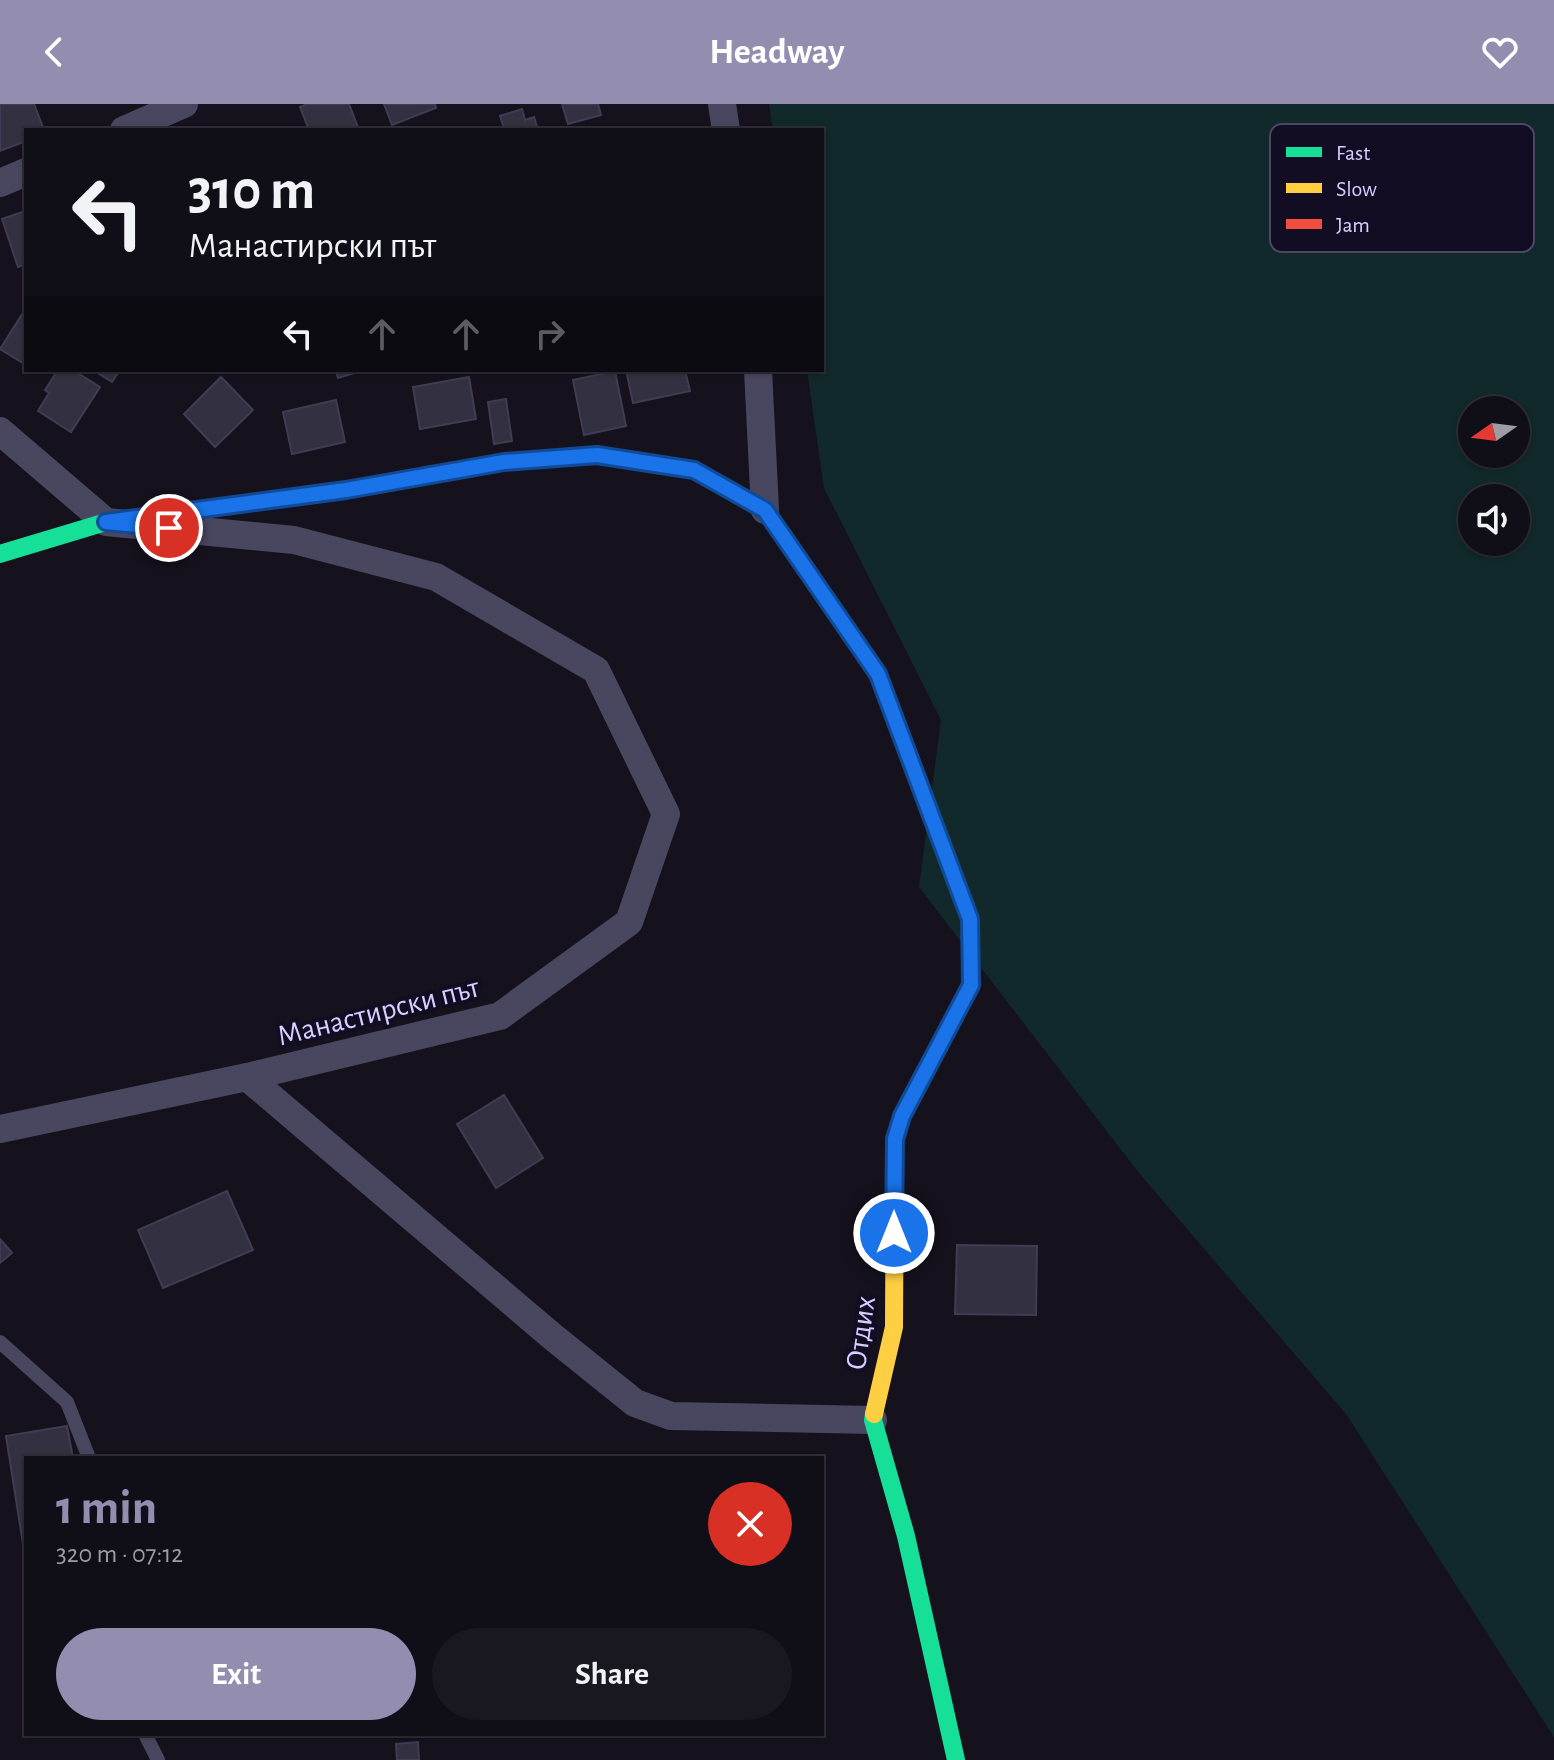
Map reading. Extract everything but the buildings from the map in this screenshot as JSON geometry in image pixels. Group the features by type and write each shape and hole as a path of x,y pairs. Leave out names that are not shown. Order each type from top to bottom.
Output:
{"street":[{"path":"129,128 184,104"},
{"path":"722,104 726,128"},
{"path":"0,183 24,173"},
{"path":"758,372 765,510"},
{"path":"0,431 106,522"},
{"name":"Отдих","path":"0,554 106,522 346,490 504,462 597,455 694,470 765,510 878,674 970,919 971,985 902,1116 895,1139 894,1327 873,1420 906,1536 956,1760"},
{"name":"Манастирски път","path":"0,1129 247,1077 500,1016 629,922 666,814 596,670 436,577 294,540 106,522"},
{"path":"247,1077 635,1403 671,1416 873,1420"}],"lane":[{"path":"0,1342 67,1402 88,1456"},
{"path":"146,1736 158,1760"}],"green space":[{"path":"769,104 1554,104 1554,1737 1346,1414 1139,1173 919,887 941,720 824,488 807,372 824,372 824,128 773,128"}],"traffic: fast":[{"path":"0,554 106,522 346,490 504,462 575,457"},
{"path":"874,1414 873,1420 906,1536 956,1760"}],"traffic: slow":[{"path":"874,1414 894,1327 895,1139 902,1116 971,985 970,919 909,756"}],"traffic: jam":[{"path":"575,457 597,455 694,470 765,510 878,674 909,756"}],"route":[{"path":"169,528 106,522 346,490 504,462 597,455 694,470 765,510 878,674 970,919 971,985 902,1116 895,1139 894,1233"}]}
